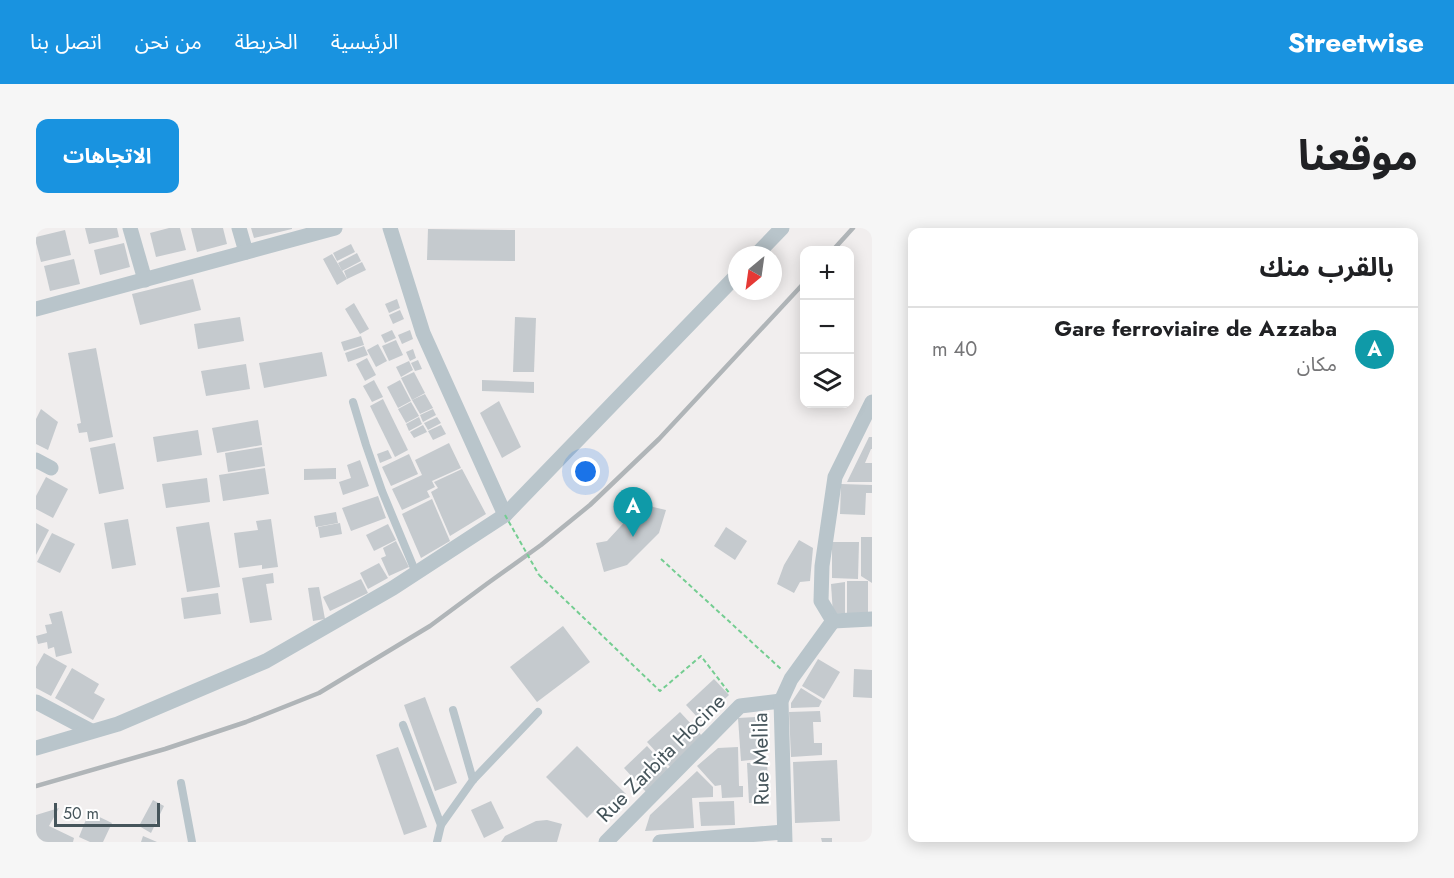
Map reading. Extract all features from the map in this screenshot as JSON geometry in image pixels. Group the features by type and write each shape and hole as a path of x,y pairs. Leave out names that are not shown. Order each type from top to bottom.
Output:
{"street":[{"path":"130,228 145,280"},
{"path":"239,228 246,252"},
{"path":"37,305 145,280 335,228"},
{"path":"390,228 423,333 505,515"},
{"path":"765,246 782,228"},
{"path":"36,748 118,724 266,661 416,573 505,515 728,284"},
{"path":"872,402 835,477 822,566 821,601 833,621 872,619"},
{"path":"36,460 51,468"},
{"name":"Rue Melila","path":"784,837 781,701 792,679 833,621"},
{"name":"Rue Zarbita Hocine","path":"606,842 740,706 781,701"},
{"path":"36,702 91,731"},
{"path":"660,842 784,837"}],"lane":[{"path":"353,402 382,491 416,573"},
{"path":"453,710 473,780"},
{"path":"437,842 441,825 473,780 538,712"},
{"path":"403,725 441,825"},
{"path":"181,783 192,842"}],"path":[{"path":"505,515 538,575 660,691 701,656 740,706"},
{"path":"661,559 792,679"}],"building":[{"path":"85,228 117,228 119,237 89,244"},
{"path":"169,228 180,228 186,250 156,257 150,233"},
{"path":"191,228 223,228 227,244 197,252"},
{"path":"251,228 292,228 292,229 254,238"},
{"path":"428,229 515,230 515,261 427,260"},
{"path":"65,230 71,255 41,262 36,237"},
{"path":"124,243 130,267 100,275 94,250"},
{"path":"351,244 355,252 337,261 333,253"},
{"path":"357,253 361,261 342,271 338,263"},
{"path":"332,254 347,279 337,285 323,259"},
{"path":"74,259 80,284 50,291 44,266"},
{"path":"362,262 366,270 347,279 344,271"},
{"path":"193,279 201,310 140,325 132,294"},
{"path":"397,299 400,308 389,313 385,304"},
{"path":"354,303 369,329 360,334 345,309"},
{"path":"400,310 404,319 393,324 389,315"},
{"path":"240,317 244,341 198,349 194,324"},
{"path":"515,317 536,318 534,372 513,372"},
{"path":"392,330 396,338 385,343 381,335"},
{"path":"410,330 413,339 402,344 398,335"},
{"path":"361,336 364,345 344,351 341,342"},
{"path":"396,340 403,355 389,361 382,346"},
{"path":"378,344 387,361 376,367 367,350"},
{"path":"364,346 368,355 348,362 345,353"},
{"path":"96,348 113,437 89,442 87,432 79,433 77,424 81,423 68,353"},
{"path":"413,349 416,358 410,361 406,352"},
{"path":"322,352 327,376 264,388 259,363"},
{"path":"367,358 376,375 365,381 356,364"},
{"path":"418,360 422,369 415,371 411,363"},
{"path":"409,361 413,370 401,377 396,367"},
{"path":"246,364 250,389 206,396 201,371"},
{"path":"414,372 425,393 412,400 401,378"},
{"path":"374,380 383,397 372,402 363,386"},
{"path":"400,380 411,401 398,408 387,387"},
{"path":"482,380 534,382 534,393 482,391"},
{"path":"425,394 433,408 420,414 412,400"},
{"path":"383,399 408,450 395,457 370,406"},
{"path":"499,401 521,447 502,458 480,413"},
{"path":"411,402 419,416 406,423 398,409"},
{"path":"41,409 58,422 48,450 36,444 36,419"},
{"path":"433,409 436,415 423,422 420,415"},
{"path":"419,417 422,424 409,431 406,424"},
{"path":"437,417 441,423 428,430 424,423"},
{"path":"258,420 262,445 217,453 212,428"},
{"path":"423,425 427,432 414,438 410,432"},
{"path":"441,425 446,434 433,440 428,431"},
{"path":"198,430 202,455 157,462 153,437"},
{"path":"869,437 872,437 872,449 865,463 872,463 872,482 847,482"},
{"path":"115,443 124,489 99,494 90,448"},
{"path":"449,443 461,468 432,481 435,487 427,491 430,497 402,510 392,489 422,475 415,460"},
{"path":"262,447 265,466 228,472 225,453"},
{"path":"388,450 392,458 380,463 377,454"},
{"path":"409,454 418,474 391,486 382,467"},
{"path":"360,460 369,486 343,495 339,482 351,478 347,465"},
{"path":"265,468 269,494 223,501 219,475"},
{"path":"336,468 336,479 304,480 304,469"},
{"path":"462,469 486,514 450,536 431,492 438,488 434,482"},
{"path":"46,477 68,489 53,518 36,509 36,496"},
{"path":"207,478 210,502 166,508 162,484"},
{"path":"841,484 872,485 872,493 866,493 865,515 840,514"},
{"path":"378,496 386,518 351,531 342,508"},
{"path":"432,499 450,541 421,558 402,514"},
{"path":"636,503 666,510 659,533 627,565 604,572 596,543 607,541 631,515"},
{"path":"336,512 338,523 316,527 314,516"},
{"path":"128,519 136,565 112,569 104,523"},
{"path":"271,519 278,567 262,569 262,565 239,568 234,533 258,530 256,521"},
{"path":"209,522 220,587 187,592 176,527"},
{"path":"36,523 49,530 36,555"},
{"path":"340,523 342,534 320,538 318,527"},
{"path":"388,524 396,540 374,551 366,535"},
{"path":"726,527 747,541 735,560 714,546"},
{"path":"52,533 75,544 60,573 37,562"},
{"path":"861,537 872,537 872,583 861,576"},
{"path":"799,540 813,548 810,581 800,582 794,593 777,584 784,565"},
{"path":"396,541 409,567 389,576 381,558 386,556 383,548"},
{"path":"832,542 859,542 858,579 832,578"},
{"path":"379,563 388,578 368,589 360,573"},
{"path":"273,573 274,583 266,584 272,620 250,623 242,578"},
{"path":"361,579 368,593 330,611 323,597"},
{"path":"847,581 868,581 868,613 847,613"},
{"path":"845,582 845,613 833,614 831,584"},
{"path":"319,587 325,619 313,621 308,588"},
{"path":"218,593 221,614 184,619 181,598"},
{"path":"62,611 72,653 56,657 54,647 48,649 47,642 38,644 36,636 47,633 45,625 52,624 49,614"},
{"path":"563,626 590,662 537,702 510,667"},
{"path":"44,653 67,666 51,696 36,688 36,667"},
{"path":"818,659 840,672 824,699 802,686"},
{"path":"72,668 99,684 94,693 105,699 93,720 55,698"},
{"path":"854,669 872,670 872,698 853,697"},
{"path":"714,679 729,695 701,721 686,705"},
{"path":"801,688 822,701 819,707 791,708 791,703"},
{"path":"425,697 457,783 435,791 404,705"},
{"path":"820,711 821,722 813,722 814,743 822,743 822,755 791,757 789,712"},
{"path":"680,712 704,738 671,768 647,742"},
{"path":"756,717 759,759 741,761 738,718"},
{"path":"577,746 626,794 619,801 624,806 613,817 600,805 587,818 546,777"},
{"path":"647,746 669,770 646,792 624,768"},
{"path":"398,747 427,827 404,835 376,755"},
{"path":"738,747 739,786 743,786 743,797 722,798 721,785 715,786 697,766 718,748"},
{"path":"837,760 840,821 795,823 793,762"},
{"path":"767,762 769,802 749,803 747,763"},
{"path":"697,771 713,787 713,797 692,798 694,828 645,831 650,815"},
{"path":"153,800 164,806 151,833 139,826"},
{"path":"491,801 504,828 484,838 471,810"},
{"path":"734,801 735,825 701,826 699,802"},
{"path":"59,808 49,826 74,838 73,842 36,842 36,815"},
{"path":"89,812 112,823 103,842 90,842 79,837"},
{"path":"547,820 562,824 557,842 501,842 505,836 536,821"},
{"path":"143,836 157,842 141,842"},
{"path":"821,838 832,838 832,842 822,842"}],"railway":[{"path":"837,246 853,228"},
{"path":"36,786 165,749 246,722 319,693 430,626 541,545 590,505 659,439 800,287"}],"place":[{"name":"Gare ferroviaire de Azzaba","path":"633,537"}]}
